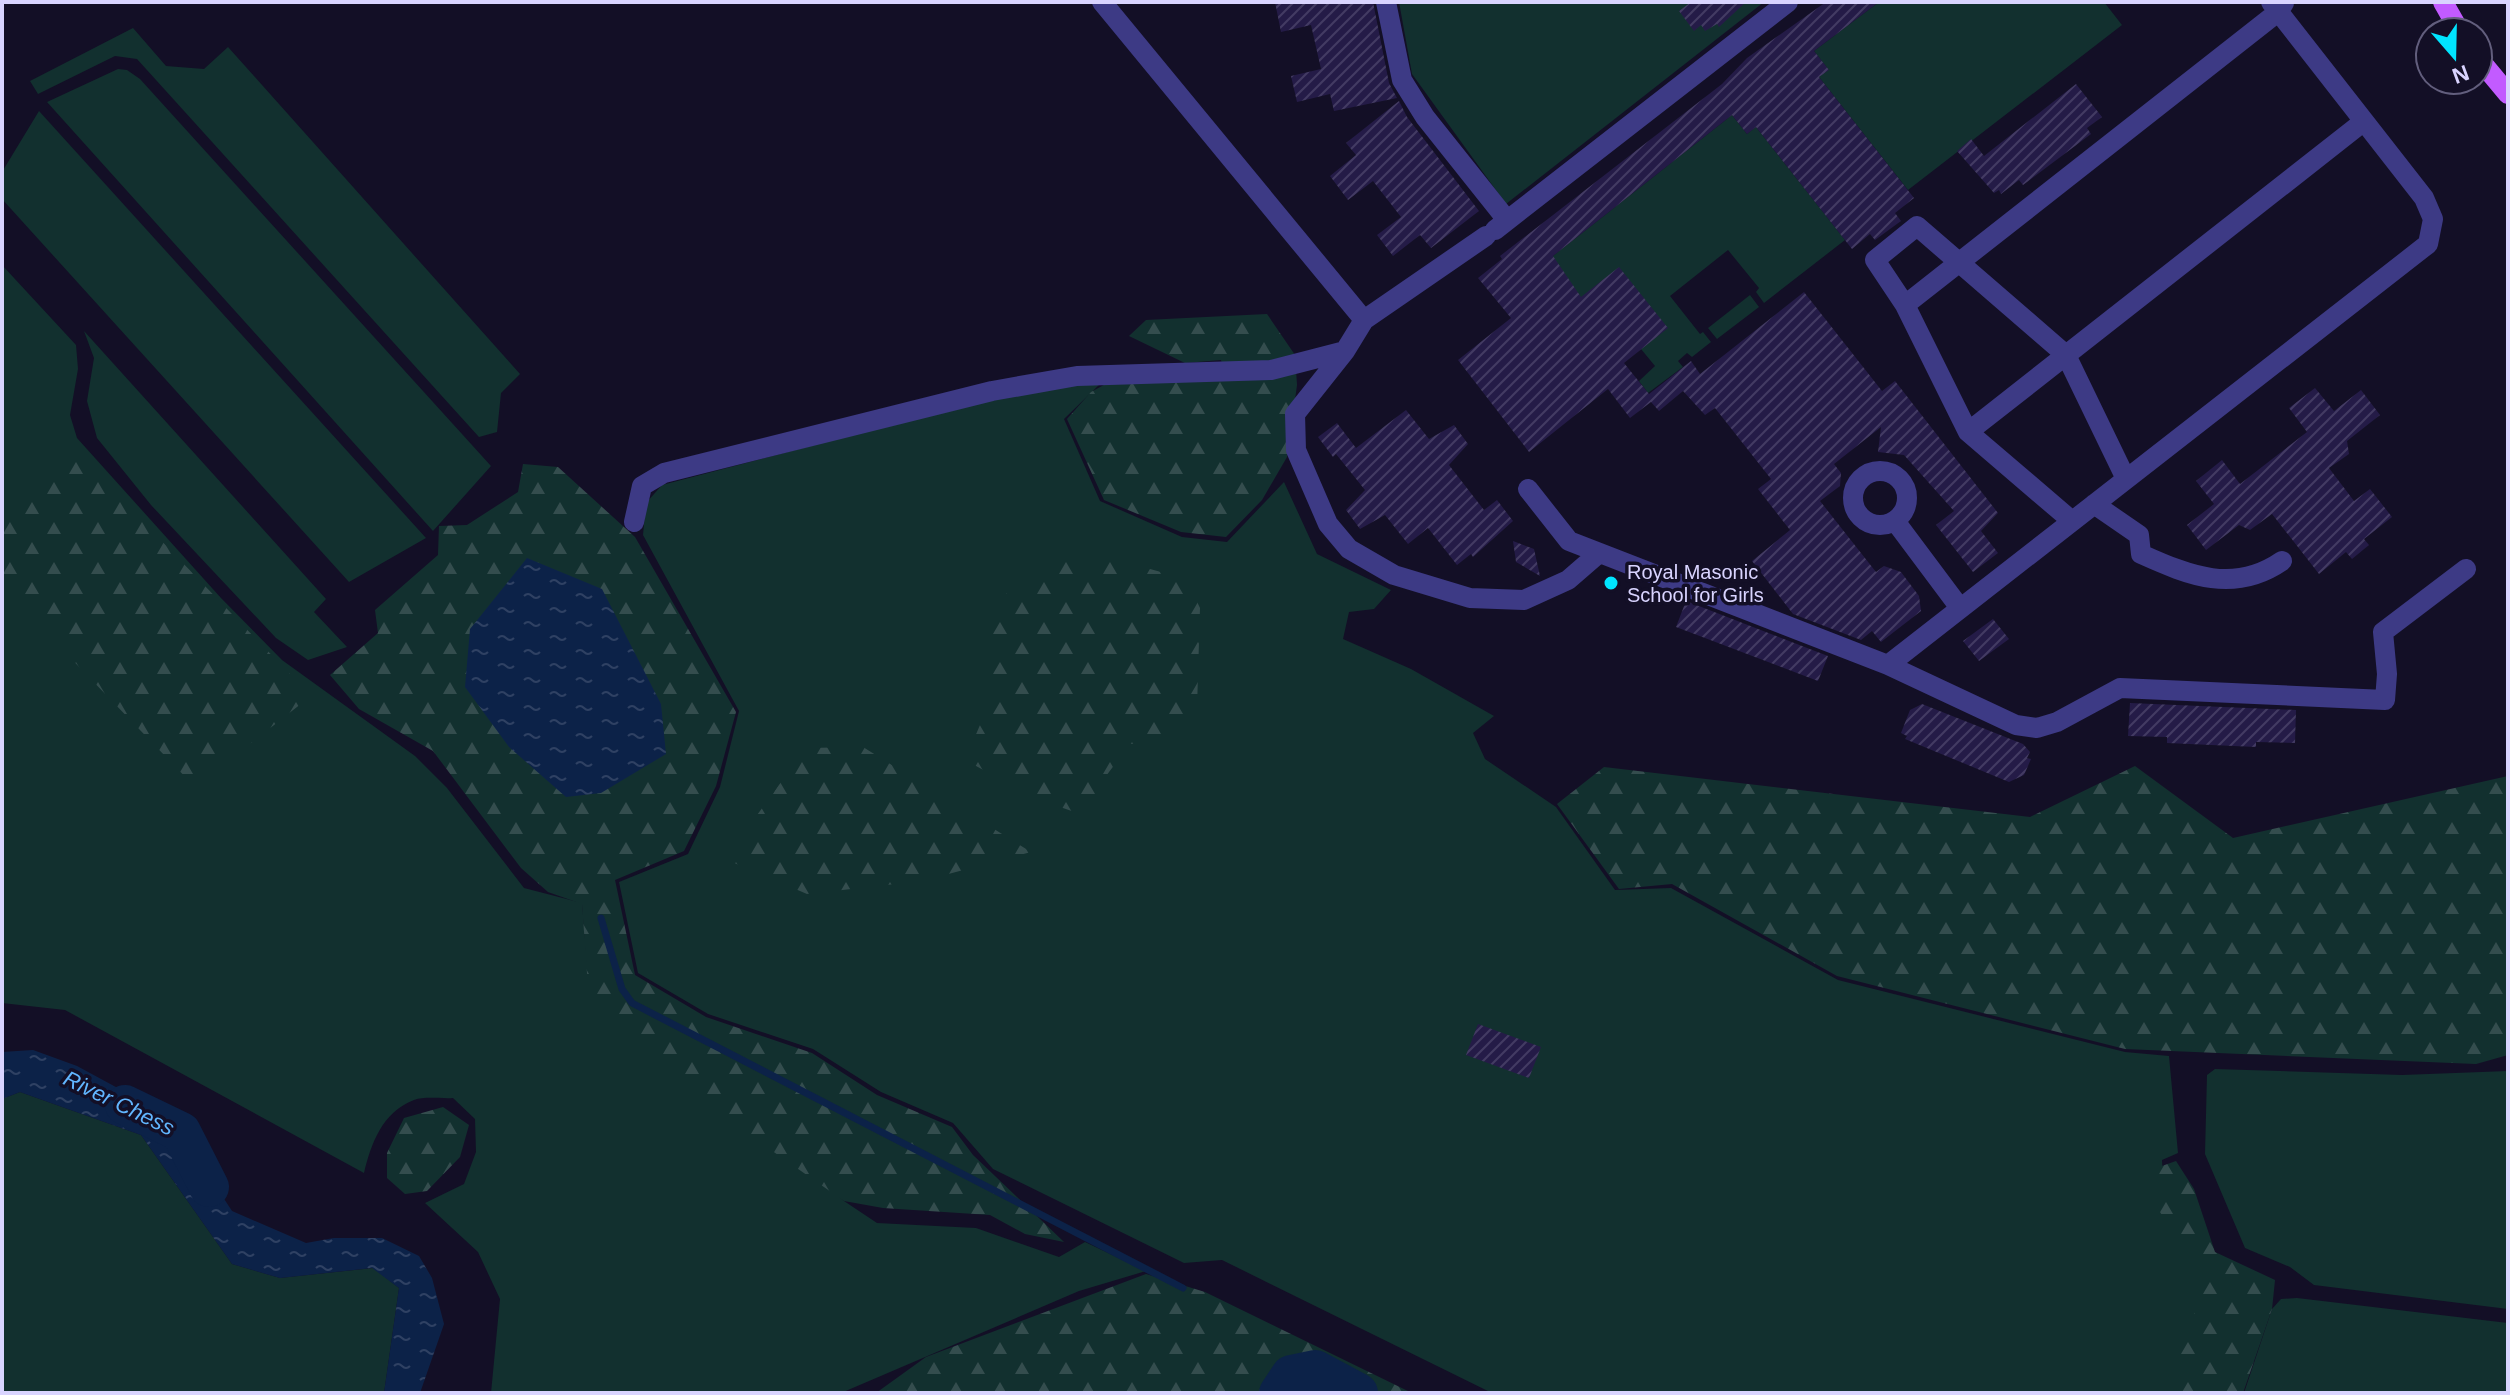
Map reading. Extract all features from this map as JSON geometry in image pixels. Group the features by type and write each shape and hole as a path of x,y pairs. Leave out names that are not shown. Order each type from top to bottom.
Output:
{"main road":[{"path":"2494,77 2508,94"}],"lane":[{"path":"1102,2 1364,320"},
{"path":"1386,2 1402,80 1496,229"},
{"path":"1598,554 1568,580 1524,600 1470,598 1394,575 1349,549 1328,524 1296,450 1295,414 1345,351 1364,320 1496,229 1788,2"},
{"path":"1888,665 2428,244 2433,234 2430,208 2278,5 1905,305"},
{"path":"1968,432 2363,122"},
{"path":"2072,521 1968,432 1905,305 1875,260 1917,226 2066,355 2126,479"},
{"path":"634,522 642,486 664,473 992,391 1077,376 1271,370 1345,351"},
{"path":"1528,489 1569,541 1888,665 2016,725 2037,728 2057,722 2120,688 2385,700 2388,693 2383,632 2466,569"},
{"path":"2094,504 2139,535 2141,554 2186,574 2223,580 2261,575 2282,561"},
{"path":"1895,521 1960,608"}],"green space":[{"path":"1399,2 1764,2 1506,204 1412,74"},
{"path":"1879,2 2104,2 2122,25 1908,190 1819,77 1828,69 1814,51"},
{"path":"133,28 166,66 204,69 228,47 520,374 501,393 497,432 479,437 137,59 115,56 38,94 30,81"},
{"path":"118,69 127,70 140,79 491,466 433,531 47,102"},
{"path":"39,111 426,538 349,582 2,199 2,172"},
{"path":"1732,115 1747,134 1756,127 1845,240 1764,303 1756,292 1759,288 1728,250 1670,296 1700,334 1703,332 1711,342 1692,357 1687,353 1678,361 1683,367 1648,393 1639,381 1655,366 1641,349 1667,328 1559,314 1544,263"},
{"path":"2,265 76,345 78,369 70,415 77,438 221,598 282,660 415,756 447,788 524,888 582,903 589,987 844,1201 877,1223 976,1228 1059,1257 1085,1242 1146,1271 1079,1291 841,1393 491,1393 500,1299 478,1252 425,1203 464,1184 476,1152 475,1119 453,1098 418,1099 394,1112 374,1140 364,1173 65,1010 2,1003"},
{"path":"1750,295 1759,307 1717,339 1708,328"},
{"path":"1267,314 1295,355 1297,385 1287,457 1262,500 1226,537 1181,532 1104,500 1067,419 1091,392 1122,375 1226,379 1221,360 1185,363 1129,336 1146,320"},
{"path":"84,331 326,599 314,612 347,647 308,660 276,638 151,505 97,438 87,401 94,358"},
{"path":"1102,382 1064,419 1100,501 1182,537 1227,542 1284,482 1317,554 1391,590 1374,609 1349,612 1343,639 1411,669 1494,716 1473,733 1485,759 1556,807 1615,890 1671,888 1838,980 2125,1052 2169,1056 2178,1153 2162,1160 2165,1215 2211,1287 2173,1393 1492,1393 1222,1260 1184,1263 993,1169 953,1123 881,1092 813,1049 708,1014 638,973 619,882 688,854 720,787 739,711 643,535 646,503 662,485 1012,393"},
{"path":"74,450 311,696 195,787 2,587 2,507"},
{"path":"523,464 558,467 635,537 736,712 716,786 684,851 615,880 635,975 706,1017 812,1053 877,1095 952,1127 973,1155 1064,1242 1025,1234 990,1215 883,1208 844,1201 738,1127 588,987 582,904 548,892 521,868 433,751 359,709 330,675 378,633 375,610 438,555 439,526 467,525 518,492"},
{"path":"1107,557 1186,579 1200,608 1197,708 1158,742 1130,744 1106,776 1089,817 1037,799 965,760 986,711 993,614 1011,587 1048,561"},
{"path":"863,747 1031,852 922,881 807,894 725,859 806,748"},
{"path":"2135,766 2233,838 2508,776 2508,1055 2476,1064 2125,1049 1837,976 1672,884 1619,889 1557,804 1604,767 2030,817"},
{"path":"2215,1069 2402,1075 2508,1071 2508,1309 2314,1285 2290,1267 2245,1248 2205,1154 2207,1075"},
{"path":"20,1092 141,1135 232,1264 280,1278 373,1268 399,1288 384,1393 2,1391 2,1099"},
{"path":"443,1107 469,1125 460,1157 427,1191 405,1194 387,1178 387,1153 404,1118"},
{"path":"2176,1161 2194,1189 2215,1252 2275,1280 2272,1309 2243,1393 2167,1393 2204,1286 2160,1212 2159,1167"},
{"path":"1146,1274 1205,1292 1412,1393 876,1393 926,1357"},
{"path":"2297,1298 2508,1323 2508,1393 2244,1393 2272,1309 2281,1299"}],"water":[{"path":"527,558 602,589 661,704 666,754 601,793 566,797 509,747 465,687 470,629"},
{"path":"33,1050 77,1066 149,1105 184,1138 232,1211 306,1243 334,1238 382,1238 419,1256 432,1278 444,1324 420,1393 384,1393 399,1288 372,1268 280,1278 232,1264 141,1135 20,1092 2,1099 2,1052"},
{"path":"1294,1358 1360,1393 1331,1393 1304,1378 1284,1381 1275,1393 1259,1393 1275,1370"}],"building":[{"path":"1275,2 1373,2 1389,83 1397,98 1334,111 1330,94 1297,102 1291,76 1321,69 1311,25 1281,32"},
{"path":"1691,2 1746,2 1719,27 1717,24 1705,31 1701,25 1694,31 1679,11"},
{"path":"1826,2 1879,2 1814,51 1829,70 1819,77 1914,198 1895,213 1901,221 1875,240 1870,234 1852,249 1756,127 1747,134 1732,115 1553,256 1581,297 1619,267 1668,328 1624,363 1649,394 1691,361 1700,374 1804,292 1882,391 1895,381 1998,513 1981,531 1998,553 1973,572 1936,525 1954,511 1904,455 1878,452 1881,427 1834,464 1841,473 1840,486 1820,501 1876,572 1884,566 1901,572 1919,596 1921,611 1881,642 1872,631 1861,640 1793,614 1752,561 1790,530 1758,489 1771,479 1715,408 1705,415 1683,391 1659,411 1651,402 1630,418 1608,389 1529,452 1458,360 1511,318 1478,278 1502,259 1500,256 1722,84 1747,58"},
{"path":"2076,84 2102,117 2087,128 2091,134 2023,185 2019,180 2001,194 1999,190 1994,193 1957,151 1971,139 1984,156"},
{"path":"1399,101 1407,117 1479,211 1431,248 1420,235 1393,256 1377,235 1401,217 1373,181 1348,200 1330,176 1356,155 1346,143"},
{"path":"2315,388 2334,411 2361,390 2380,415 2347,441 2349,454 2329,468 2354,501 2370,489 2392,517 2364,539 2369,545 2352,559 2346,552 2319,574 2272,514 2250,530 2239,525 2206,550 2187,525 2214,504 2196,481 2222,460 2240,484 2307,432 2289,408"},
{"path":"1406,410 1429,439 1454,425 1468,444 1449,465 1484,510 1497,500 1513,521 1473,557 1471,554 1457,565 1428,528 1408,544 1385,515 1360,529 1346,510 1365,490 1318,437 1337,423 1356,448"},
{"path":"1513,541 1534,549 1540,576 1516,562"},
{"path":"1686,601 1828,656 1818,681 1676,627"},
{"path":"1993,619 2009,639 1979,661 1963,641"},
{"path":"2130,703 2296,710 2295,743 2256,742 2256,747 2167,743 2167,737 2128,736"},
{"path":"1922,704 2023,744 2030,752 2027,758 2031,759 2024,775 2009,782 1905,739 1907,736 1901,733 1910,710"},
{"path":"1478,1024 1541,1047 1529,1078 1466,1055"}],"waterway":[{"path":"601,918 622,989 632,1003 1183,1288"},
{"name":"River Chess","path":"125,1105 181,1132 209,1187"},
{"name":"River Chess","path":"1279,1393 1291,1375 1315,1370 1358,1393"}],"place":[{"name":"Royal Masonic School for Girls","path":"1611,583"}]}
